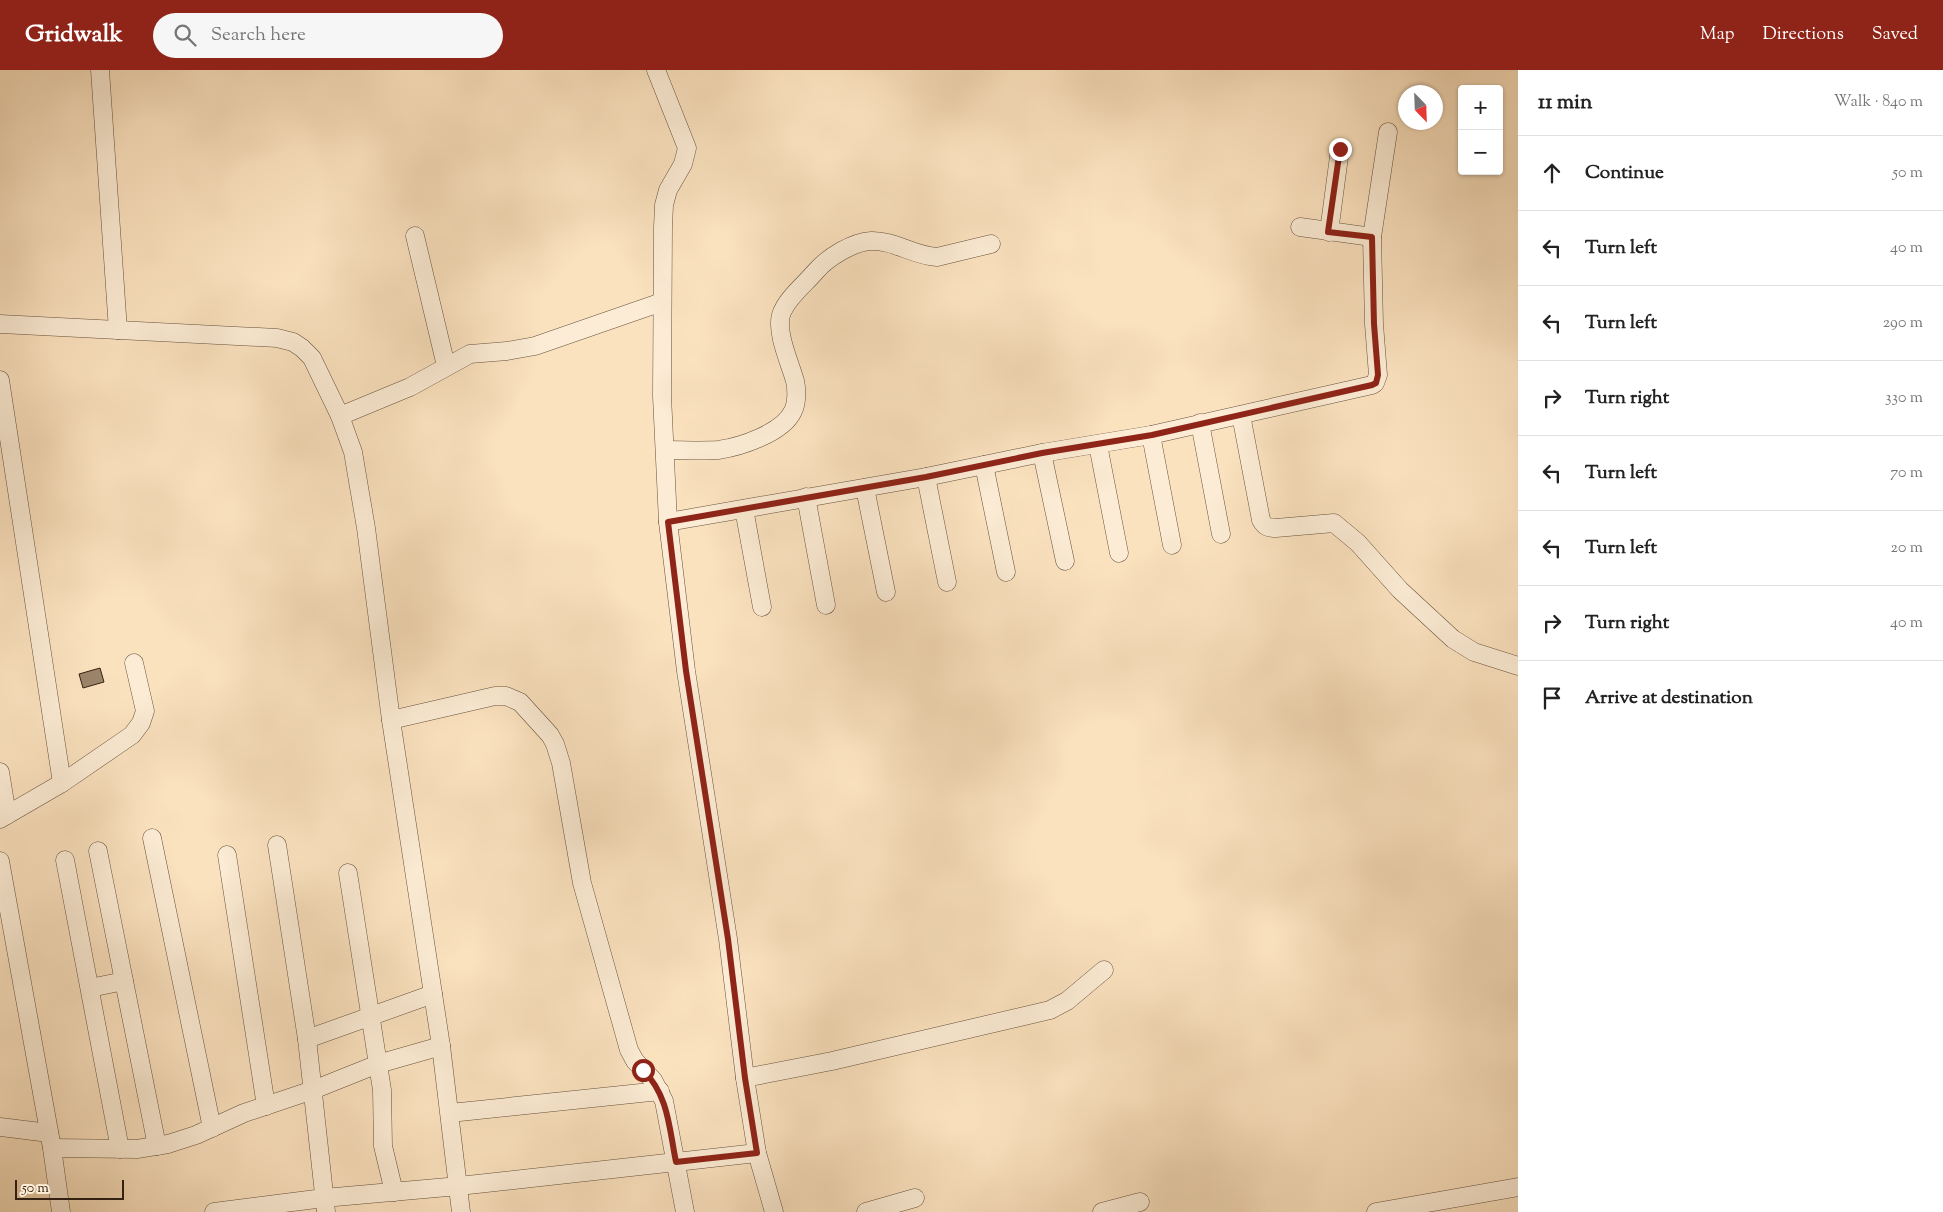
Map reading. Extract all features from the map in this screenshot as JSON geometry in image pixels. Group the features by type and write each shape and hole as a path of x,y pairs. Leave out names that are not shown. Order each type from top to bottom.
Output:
{"street":[{"path":"100,70 118,330"},
{"path":"656,70 686,148 683,164 668,190 664,205 662,396 668,522 686,671 728,939 745,1078 757,1153 774,1212"},
{"path":"668,522 926,477 1042,453 1152,435 1365,388 1376,383 1378,375 1374,324 1372,237 1388,132"},
{"path":"1328,232 1340,149"},
{"path":"1300,227 1372,237"},
{"path":"415,236 446,366"},
{"path":"665,450 718,450 769,434 786,421 794,411 796,396 795,383 780,326 781,316 786,306 820,267 842,251 864,242 873,241 937,257 992,244"},
{"path":"340,416 410,387 470,354 507,351 535,346 662,302"},
{"path":"0,324 277,338 293,342 312,358 340,416 354,452 391,720 441,1046 462,1212"},
{"path":"0,380 5,402 14,474 62,783"},
{"path":"1241,415 1261,520 1264,525 1268,528 1276,528 1334,523 1358,543 1400,590 1460,645 1474,652 1518,666"},
{"path":"1200,423 1221,534"},
{"path":"1152,435 1172,545"},
{"path":"1098,444 1119,553"},
{"path":"1042,453 1065,560"},
{"path":"984,465 1006,572"},
{"path":"926,477 947,582"},
{"path":"865,488 886,592"},
{"path":"806,497 826,605"},
{"path":"744,509 762,607"},
{"path":"0,778 4,817 62,783 132,734 141,723 145,711 134,664"},
{"path":"391,720 494,696 506,696 520,702 550,734 561,763 582,883 630,1050 635,1061 653,1080 664,1101 685,1212"},
{"path":"152,838 212,1128"},
{"path":"277,845 307,1039 325,1205"},
{"path":"98,850 157,1146"},
{"path":"227,855 266,1106"},
{"path":"65,860 120,1149"},
{"path":"0,861 51,1141 61,1212"},
{"path":"348,873 383,1101 383,1146 394,1192"},
{"path":"745,1078 832,1061 1050,1010 1068,1001 1104,970"},
{"path":"90,988 124,981"},
{"path":"307,1039 433,994"},
{"path":"0,1126 51,1141 120,1149 157,1146 212,1128 244,1113 313,1090 378,1064 441,1046"},
{"path":"450,1113 660,1091"},
{"path":"214,1212 325,1205 394,1192 757,1153"},
{"path":"1376,1212 1518,1187"},
{"path":"866,1212 915,1198"},
{"path":"1102,1212 1140,1202"}],"building":[{"path":"100,668 104,682 83,688 79,674"}],"route":[{"path":"643,1070 653,1080 664,1101 676,1162 757,1153 745,1078 728,939 686,671 668,522 926,477 1042,453 1152,435 1365,388 1376,383 1378,375 1374,324 1372,237 1328,232 1340,149"}]}
